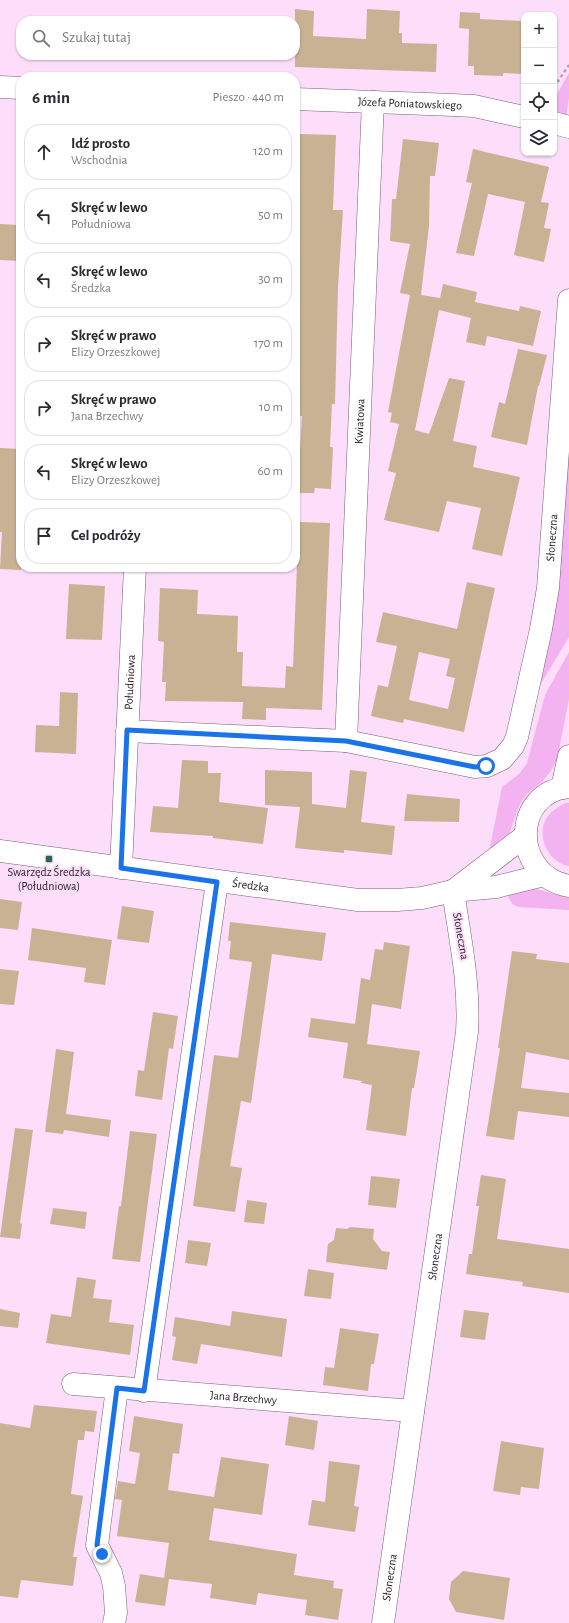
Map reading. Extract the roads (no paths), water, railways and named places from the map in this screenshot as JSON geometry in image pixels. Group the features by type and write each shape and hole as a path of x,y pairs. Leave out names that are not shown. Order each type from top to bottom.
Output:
{"street":[{"path":"0,87 16,88"},
{"name":"Józefa Poniatowskiego","path":"300,99 474,106 521,116"},
{"name":"Kwiatowa","path":"346,741 372,102"},
{"path":"557,125 569,127"},
{"name":"Słoneczna","path":"346,741 475,767 495,764 507,756 517,737 548,588 569,300"},
{"name":"Południowa","path":"121,868 135,572"},
{"path":"127,730 346,741"},
{"path":"569,756 565,787 550,793 540,800 532,811 527,823 525,836 533,863 551,880 569,886"},
{"name":"Średzka","path":"454,891 525,836"},
{"name":"Średzka","path":"0,851 217,882 358,900 398,900 422,898 454,891 496,887 544,875"},
{"path":"144,1391 217,882"},
{"name":"Słoneczna","path":"383,1623 467,1032 468,1004 466,965 454,891"},
{"name":"Jana Brzechwy","path":"73,1384 144,1391 413,1411"},
{"path":"114,1623 116,1613 114,1586 111,1573 97,1545 117,1388"}],"place":[{"name":"Swarzędz Średzka (Południowa)","path":"49,859"}]}
